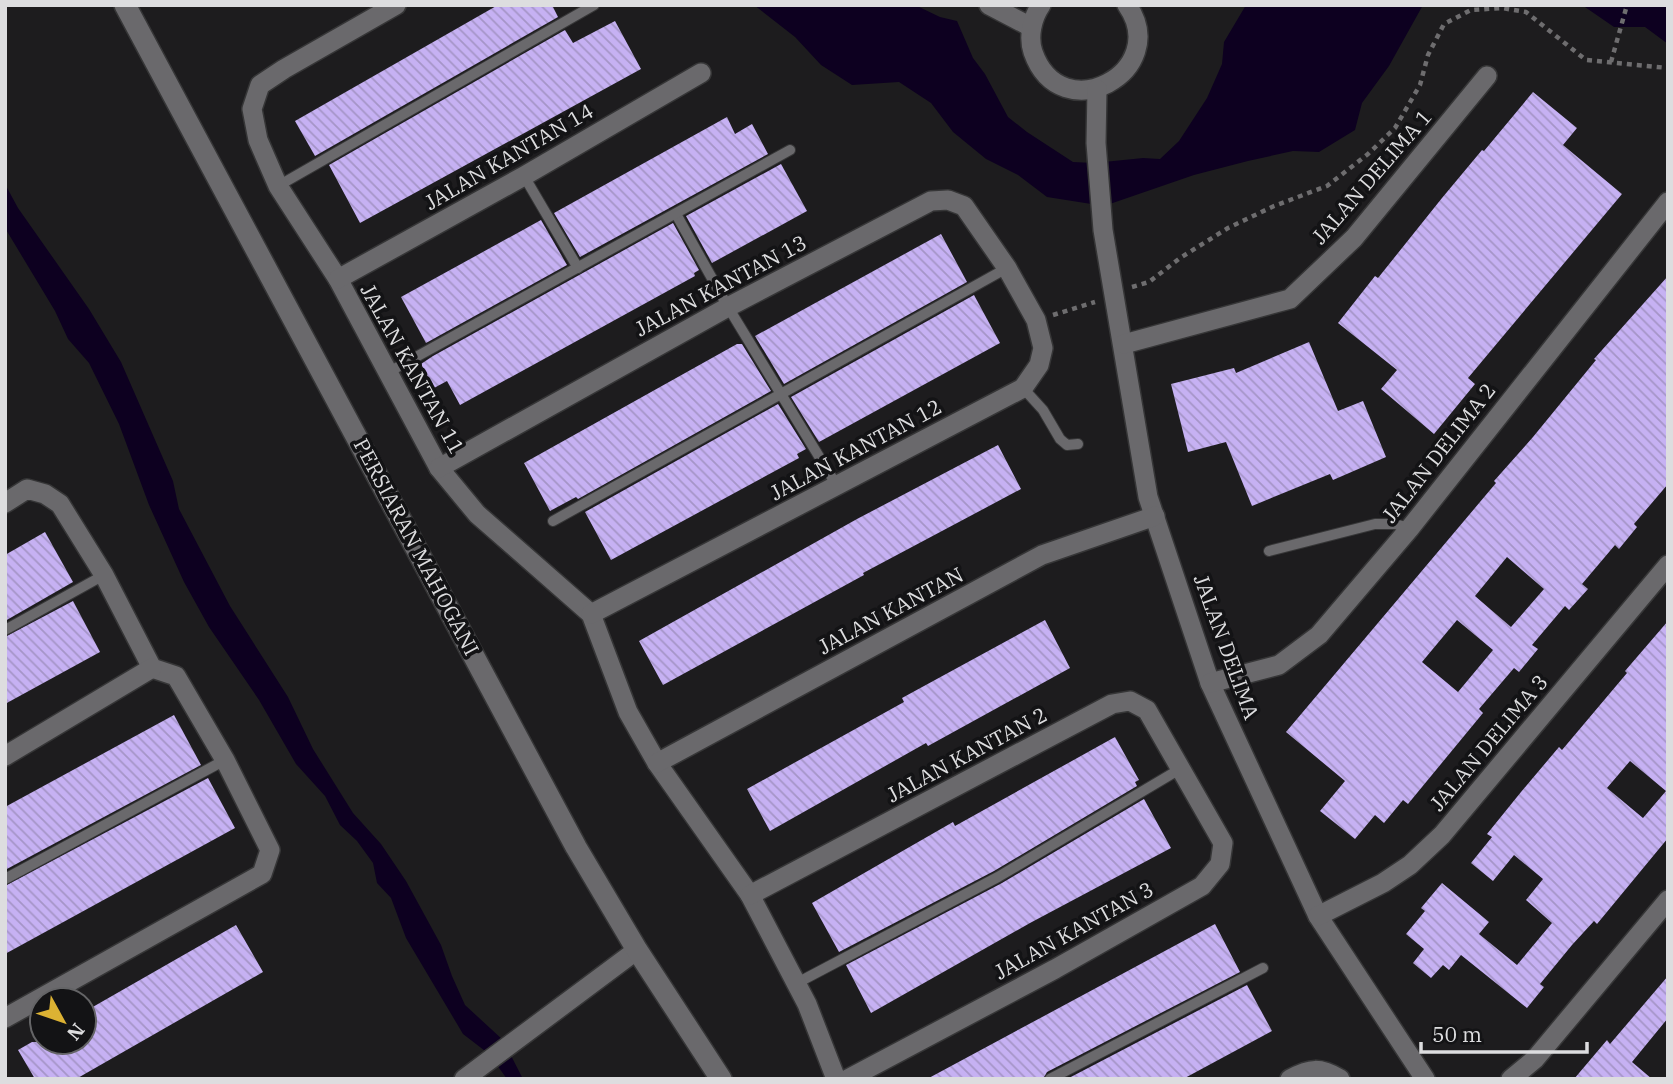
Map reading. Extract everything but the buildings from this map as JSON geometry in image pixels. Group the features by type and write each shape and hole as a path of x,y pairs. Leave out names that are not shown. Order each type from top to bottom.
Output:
{"main road":[{"name":"PERSIARAN MAHOGANI","path":"125,5 576,847 637,950 721,1079"}],"street":[{"name":"JALAN KANTAN 11","path":"396,5 260,85 252,109 258,140 278,186 338,279 386,374 439,468 477,514 591,614 628,712 656,763 750,895 807,1004 835,1079"},
{"path":"989,5 1031,27"},
{"path":"1041,5 1031,27 1031,45 1037,62 1048,76 1062,86 1080,90 1097,89 1115,81 1128,68 1136,50 1138,32 1133,13 1127,5"},
{"name":"JALAN KANTAN 14","path":"338,279 524,176 701,73"},
{"name":"JALAN DELIMA 1","path":"1124,344 1290,299 1354,238 1487,76"},
{"name":"JALAN DELIMA","path":"1097,89 1096,143 1103,230 1149,497 1210,683 1318,916 1425,1079"},
{"name":"JALAN KANTAN 13","path":"439,468 727,307 931,201 948,200 964,206 1007,268"},
{"name":"JALAN DELIMA 2","path":"1210,683 1279,665 1319,635 1410,528 1668,202"},
{"path":"1007,268 1036,320 1044,348 1039,365 1023,388"},
{"name":"JALAN KANTAN 12","path":"591,614 1023,388"},
{"path":"5,503 27,489 46,494 60,504 104,575 152,668 176,676 225,760 270,849 262,874 5,1018"},
{"name":"JALAN KANTAN","path":"656,763 1042,555 1155,516"},
{"name":"JALAN DELIMA 3","path":"1318,916 1383,883 1410,865 1441,835 1668,565"},
{"path":"5,756 152,668"},
{"name":"JALAN KANTAN 2","path":"750,895 1112,704 1130,701 1147,709 1180,769"},
{"name":"JALAN KANTAN 3","path":"848,1079 1055,969 1202,886 1220,864 1223,843 1180,769"},
{"path":"1511,1079 1535,1059 1668,900"},
{"path":"464,1079 637,950"},
{"path":"1290,1079 1302,1072 1325,1070 1340,1079"}],"lane":[{"path":"278,186 593,5"},
{"path":"386,374 790,150"},
{"path":"524,176 578,268"},
{"path":"676,214 727,307 836,486"},
{"path":"553,521 1007,268"},
{"path":"1023,388 1043,410 1060,439 1067,445 1078,444"},
{"path":"1269,551 1375,524 1395,524 1410,528"},
{"path":"5,630 104,575"},
{"path":"5,879 225,760"},
{"path":"797,983 998,877 1180,769"},
{"path":"1050,1079 1264,968"}],"path":[{"path":"1611,62 1628,5"},
{"path":"1036,320 1082,307 1149,282 1180,258 1228,228 1274,206 1327,186 1368,154 1395,128 1420,85 1428,55 1444,24 1471,10 1502,8 1526,12 1586,60 1668,68"}],"shaded area":[{"path":"754,5 915,5 940,17 957,21 973,58 985,74 1008,117 1073,162 1094,163 1160,159 1179,141 1207,98 1222,64 1224,42 1246,5 1423,5 1389,66 1362,103 1355,130 1319,152 1293,151 1248,161 1194,175 1104,206 1047,197 1018,175 986,159 953,132 931,103 899,82 852,85 821,65 795,37"},
{"path":"1582,5 1668,5 1668,44 1645,27 1614,27"},
{"path":"5,184 18,208 89,309 121,362 173,481 179,509 230,606 288,697 313,749 353,813 381,844 406,881 441,945 465,1005 503,1040 523,1079 507,1079 489,1054 463,1034 406,938 391,898 377,883 373,863 357,841 340,825 325,796 296,764 259,700 209,627 184,582 149,505 119,424 89,363 68,339 55,311 5,228"}]}
